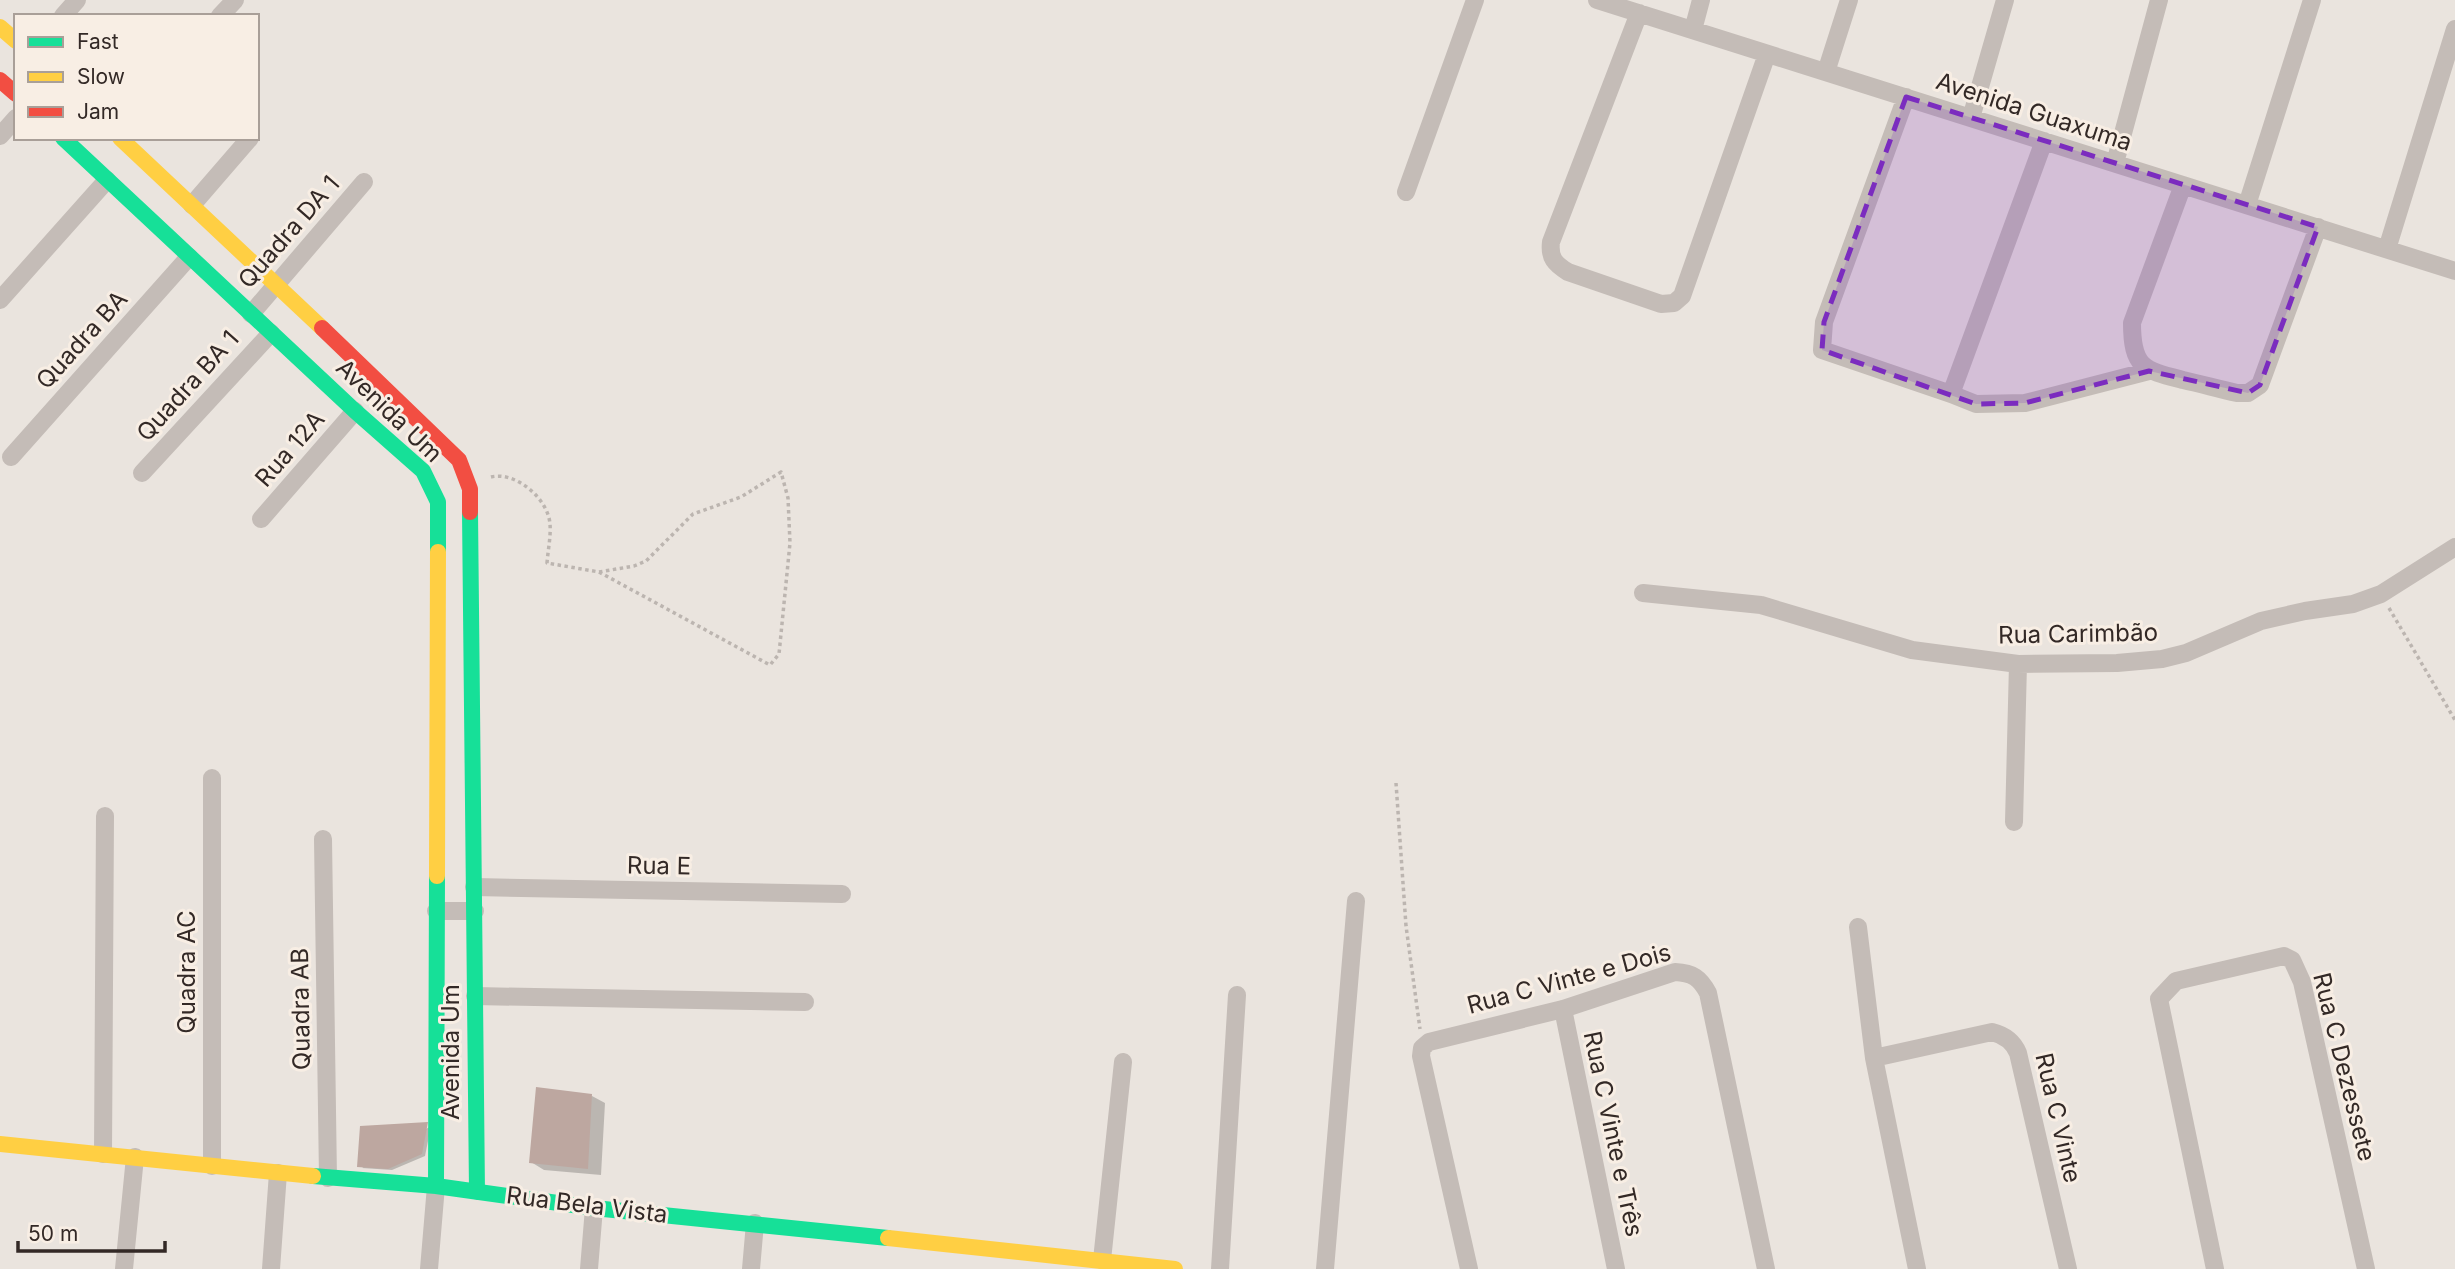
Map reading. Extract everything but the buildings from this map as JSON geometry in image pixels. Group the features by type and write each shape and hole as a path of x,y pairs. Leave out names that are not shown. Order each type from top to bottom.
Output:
{"street":[{"path":"65,14 77,0"},
{"path":"222,14 235,0"},
{"path":"1405,191 1475,0"},
{"name":"Avenida Guaxuma","path":"1597,0 2455,271"},
{"path":"1693,30 1701,0"},
{"path":"1826,72 1849,0"},
{"path":"1971,118 2005,0"},
{"path":"2115,163 2159,0"},
{"path":"2247,205 2312,0"},
{"path":"1639,13 1551,242 1550,253 1555,264 1568,272 1661,304 1674,303 1682,296 1767,54"},
{"path":"0,27 14,39"},
{"path":"2387,249 2455,29"},
{"path":"0,80 14,92"},
{"path":"1906,97 1824,322 1822,350 1976,404 2025,403 2149,372 2237,393 2248,393 2260,385 2318,228"},
{"path":"0,136 14,120"},
{"name":"Avenida Um","path":"64,140 423,471 438,502 436,1186"},
{"name":"Avenida Um","path":"122,140 277,284 459,460 470,489 477,1192"},
{"path":"192,205 249,140"},
{"path":"1951,394 2044,141"},
{"path":"0,300 107,180"},
{"name":"Quadra DA 1","path":"251,314 364,183"},
{"path":"2149,372 2137,358 2132,343 2132,323 2183,185"},
{"name":"Quadra BA","path":"11,457 189,257"},
{"name":"Quadra BA 1","path":"142,473 271,333"},
{"name":"Rua 12A","path":"261,519 355,411"},
{"name":"Rua Carimbão","path":"1643,593 1761,605 1912,650 2018,664 2118,663 2162,659 2186,653 2261,621 2353,604 2381,594 2455,547"},
{"path":"2014,822 2018,664"},
{"name":"Quadra AC","path":"212,778 212,1166"},
{"path":"103,1154 105,816"},
{"name":"Quadra AB","path":"323,839 328,1178"},
{"name":"Rua E","path":"474,887 842,894"},
{"path":"1325,1269 1356,901"},
{"path":"436,911 475,911"},
{"path":"1858,927 1874,1058 1917,1269"},
{"name":"Rua C Dezessete","path":"2215,1269 2159,999 2176,981 2284,956 2292,960 2302,982 2366,1269"},
{"name":"Rua C Vinte e Dois","path":"1422,1048 1429,1042 1563,1009 1675,972 1691,972 1702,982 1708,993 1766,1269"},
{"path":"1220,1269 1237,995"},
{"path":"475,996 805,1002"},
{"name":"Rua C Vinte e Três","path":"1563,1009 1616,1269"},
{"name":"Rua C Vinte","path":"1874,1058 1992,1032 2014,1044 2068,1269"},
{"path":"1422,1048 1421,1056 1469,1269"},
{"path":"1102,1260 1123,1062"},
{"name":"Rua Bela Vista","path":"0,1144 328,1178 436,1186 594,1208 755,1223 1065,1263 1102,1260 1175,1269"},
{"path":"407,1184 429,1161 436,1147"},
{"path":"124,1269 135,1157"},
{"path":"271,1269 278,1173"},
{"path":"429,1269 436,1186"},
{"path":"589,1269 594,1208"},
{"path":"751,1269 755,1223"}],"path":[{"path":"470,489 489,478 501,475 516,481 540,499 550,521 547,563 599,572 770,665 779,653 790,542 788,498 780,472 741,497 693,514 646,561 634,566 599,572"},
{"path":"2381,594 2455,720"},
{"path":"1395,783 1406,926 1422,1048"}],"highlighted area":[{"path":"1906,97 2318,227 2260,385 2248,393 2149,371 2025,403 1976,404 1822,350 1824,322"}],"traffic: fast":[{"path":"65,140 355,411 423,471 438,502 438,552"},
{"path":"470,512 477,1192"},
{"path":"436,1186 437,876"},
{"path":"313,1176 436,1186 594,1208 888,1238"}],"traffic: slow":[{"path":"0,27 14,39"},
{"path":"122,140 322,328"},
{"path":"437,876 438,552"},
{"path":"0,1144 313,1176"},
{"path":"888,1238 1175,1269"}],"traffic: jam":[{"path":"0,80 14,92"},
{"path":"322,328 459,460 470,489 470,512"}]}
